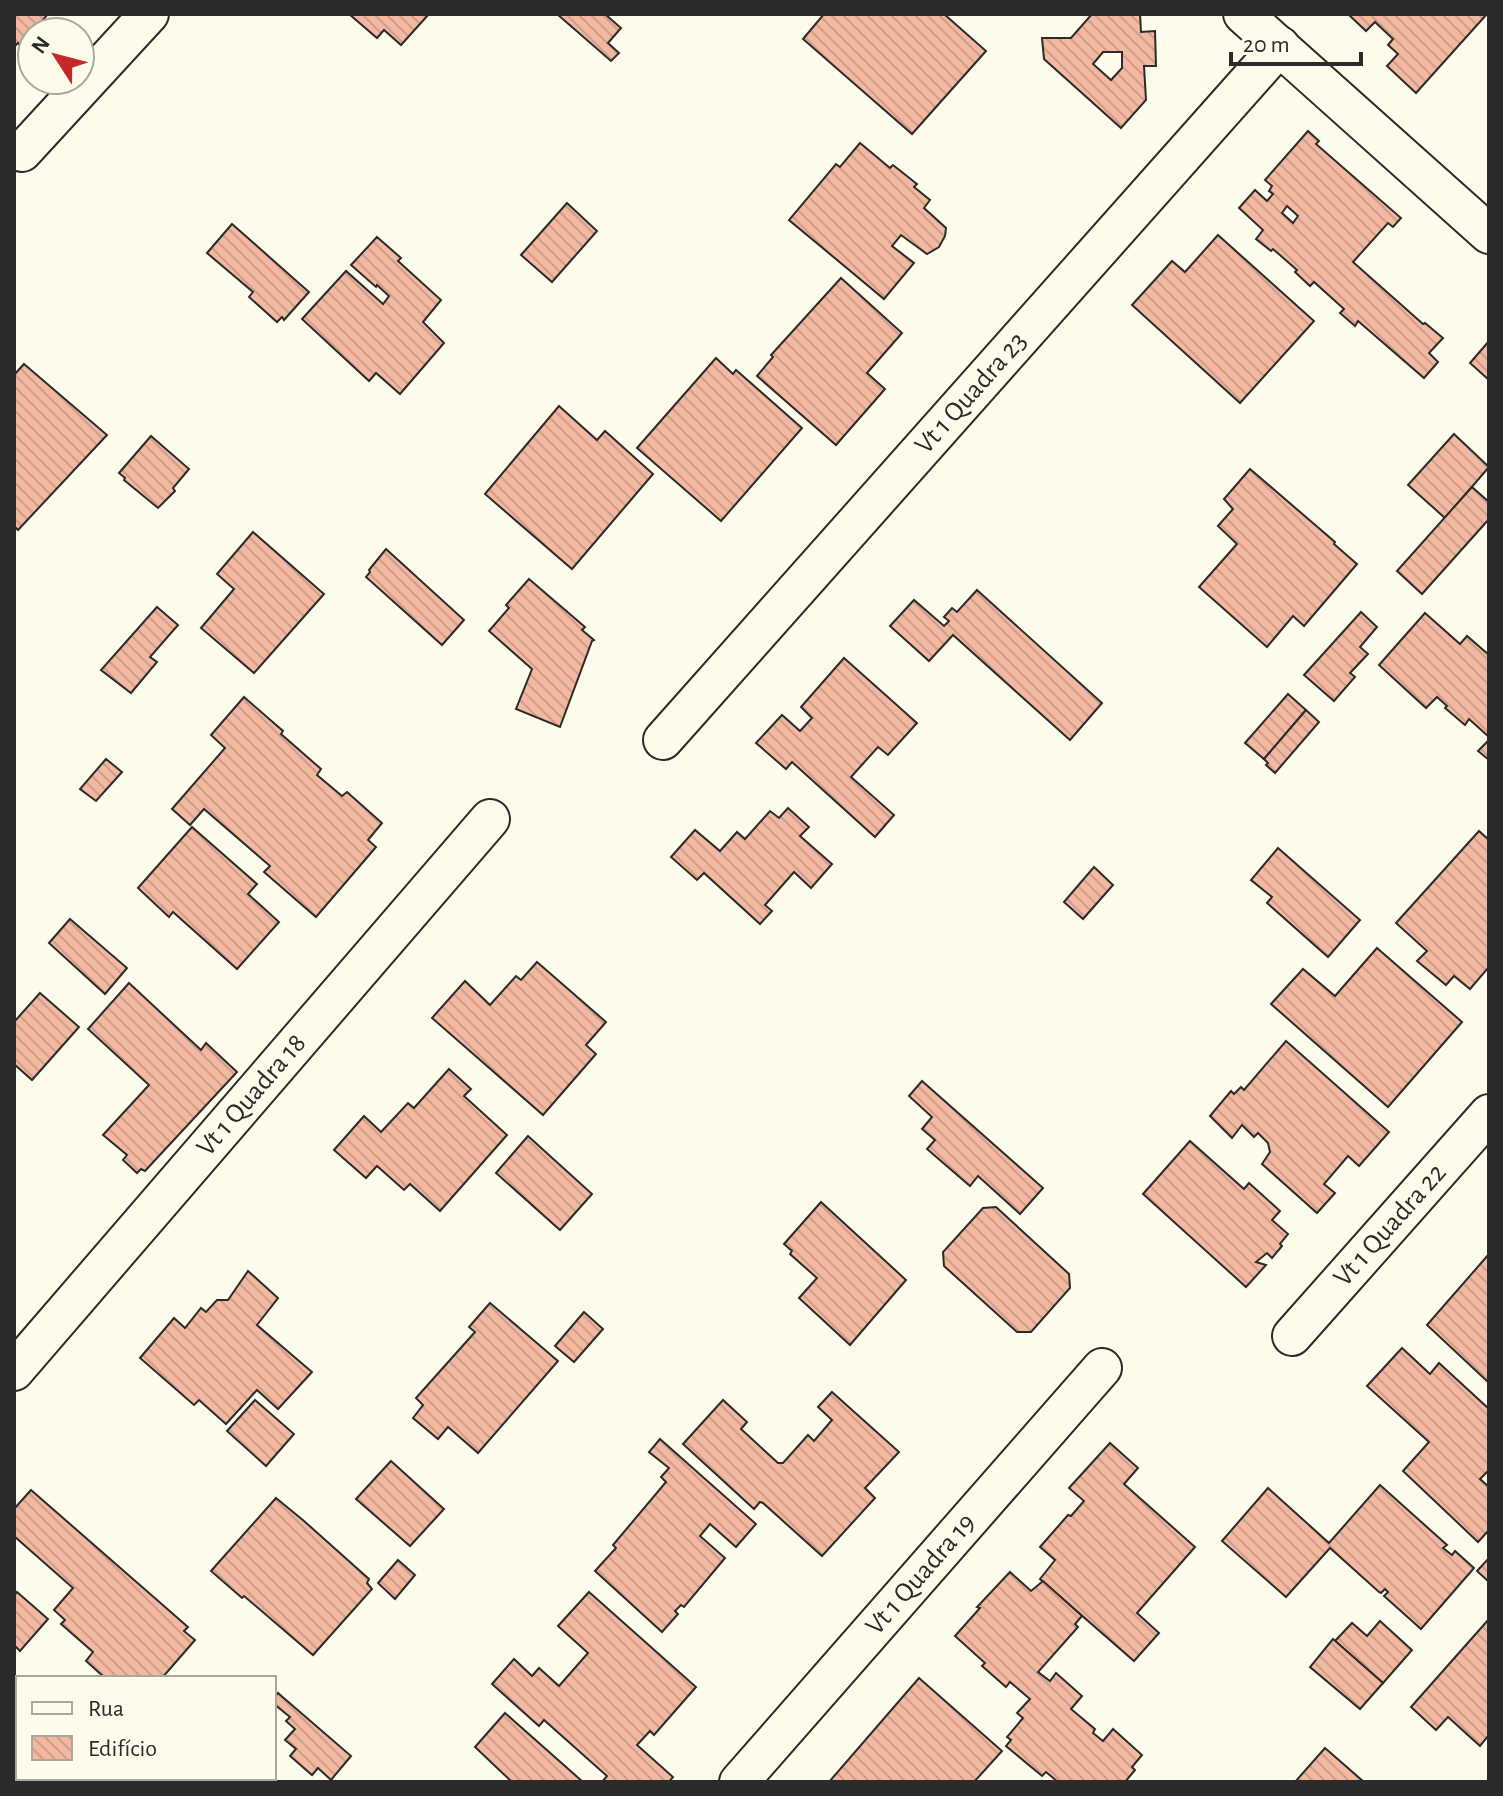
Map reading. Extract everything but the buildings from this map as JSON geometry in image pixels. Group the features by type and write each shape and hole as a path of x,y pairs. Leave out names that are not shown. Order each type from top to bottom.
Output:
{"street":[{"path":"22,152 149,14"},
{"path":"1243,14 1489,234"},
{"name":"Vt 1 Quadra 23","path":"663,740 1280,46"},
{"name":"Vt 1 Quadra 18","path":"14,1371 490,819"},
{"name":"Vt 1 Quadra 22","path":"1292,1336 1489,1114"},
{"name":"Vt 1 Quadra 19","path":"739,1782 1102,1368"}]}
